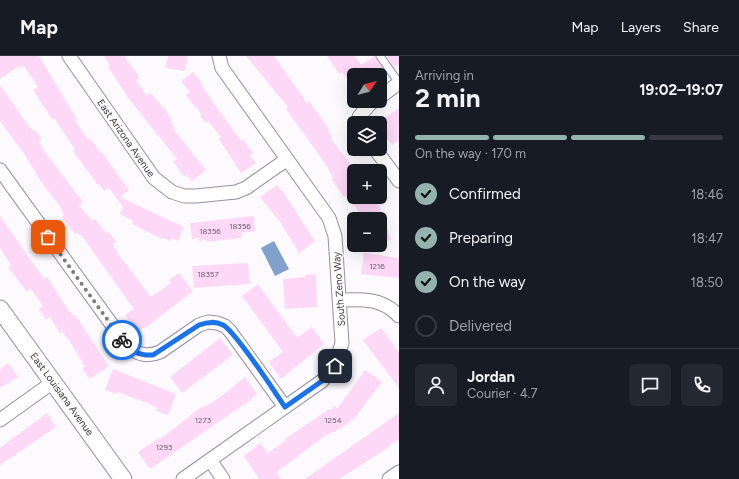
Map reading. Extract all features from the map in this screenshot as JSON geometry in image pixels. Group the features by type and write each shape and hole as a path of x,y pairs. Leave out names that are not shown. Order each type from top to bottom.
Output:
{"street":[{"name":"East Arizona Avenue","path":"69,56 154,178 172,192 184,196 236,192 246,188 286,160"},
{"name":"South Zeno Way","path":"183,479 322,381 335,366 342,343 335,236 329,218 286,160 222,68 219,56"},
{"path":"387,92 399,83"},
{"path":"360,116 367,108"},
{"path":"380,156 399,181"},
{"path":"0,170 128,348 145,356 153,355 199,325 208,322 217,323 230,331 285,407"},
{"path":"340,300 363,299 375,301 387,306 399,316"},
{"name":"East Louisiana Avenue","path":"0,309 123,479"},
{"path":"0,420 53,382"},
{"path":"210,460 223,479"},
{"path":"389,479 399,472"}],"lane":[{"path":"380,56 399,83"}],"water":[{"path":"274,241 289,269 275,276 261,248"}],"building":[{"path":"0,56 39,56 88,140 90,138 100,152 101,151 129,190 120,197 184,227 178,241 171,238 170,241 154,235 132,224 133,221 120,214 123,207 109,188 104,191 99,184 98,185 73,151 75,149 54,118 52,119 33,90 38,87 24,66 20,68 19,66 0,79"},
{"path":"104,56 124,56 140,78 136,80 147,96 151,93 167,112 175,128 173,129 206,170 192,181 187,175 185,177 173,162 177,159 129,99 108,67 110,66"},
{"path":"168,56 188,56 185,71 165,68"},
{"path":"246,56 274,56 307,103 309,101 329,129 328,131 332,137 331,139 350,164 347,164 347,197 346,196 344,197 331,179 333,178 327,166 286,109 288,107"},
{"path":"327,56 355,56 361,65 375,56 383,68 347,68 347,79 342,72 339,74"},
{"path":"386,56 399,56 399,64 394,67"},
{"path":"193,72 241,141 243,139 253,153 250,156 256,163 241,173 219,139 221,137 208,121 206,123 200,116 202,115 186,95 190,92 181,81"},
{"path":"0,85 32,131 34,129 42,139 39,141 44,151 83,202 79,205 92,221 95,219 106,233 109,232 116,242 113,244 118,254 151,297 171,283 169,280 179,273 193,291 144,329 143,328 137,332 125,315 134,309 82,236 77,233 75,234 62,217 64,214 61,210 62,209 42,183 23,152 0,121"},
{"path":"399,108 399,140 392,145 387,138 387,117"},
{"path":"277,185 281,191 282,190 315,241 299,253 280,222 260,197"},
{"path":"354,204 378,204 381,212 358,212"},
{"path":"0,216 44,279 47,277 69,311 74,316 75,315 109,366 90,379 82,368 85,367 69,340 62,332 60,333 50,317 46,320 39,309 43,306 31,289 27,292 8,267 11,265 0,248"},
{"path":"254,216 255,231 241,233 241,238 207,242 207,240 199,241 199,238 192,239 190,223"},
{"path":"387,229 391,240 387,241"},
{"path":"364,253 399,258 399,278 361,274"},
{"path":"248,263 250,284 194,288 192,266"},
{"path":"316,274 317,307 285,309 283,279 305,277 305,275"},
{"path":"258,284 297,338 312,327 324,344 281,379 269,362 283,352 242,296"},
{"path":"381,328 399,352 399,388 363,340"},
{"path":"220,338 233,355 182,393 170,377"},
{"path":"8,363 18,377 0,388 0,369"},
{"path":"113,369 176,394 168,415 156,411 157,408 147,403 118,392 117,394 105,390"},
{"path":"365,370 382,382 354,419 336,431 326,435 278,471 277,474 281,479 259,479 244,456 260,443 268,453 329,409 330,410 335,406 337,409"},
{"path":"245,377 257,394 252,399 150,469 138,452 159,438 159,440 200,408 210,404"},
{"path":"47,413 56,427 0,465 0,448"},
{"path":"399,413 399,439 380,453 339,479 305,479"}],"way so far":[{"path":"48,237 122,340"}],"route":[{"path":"122,340 128,348 136,353 145,356 153,355 160,352 199,325 208,322 225,326 285,407 322,381 335,366"}]}
